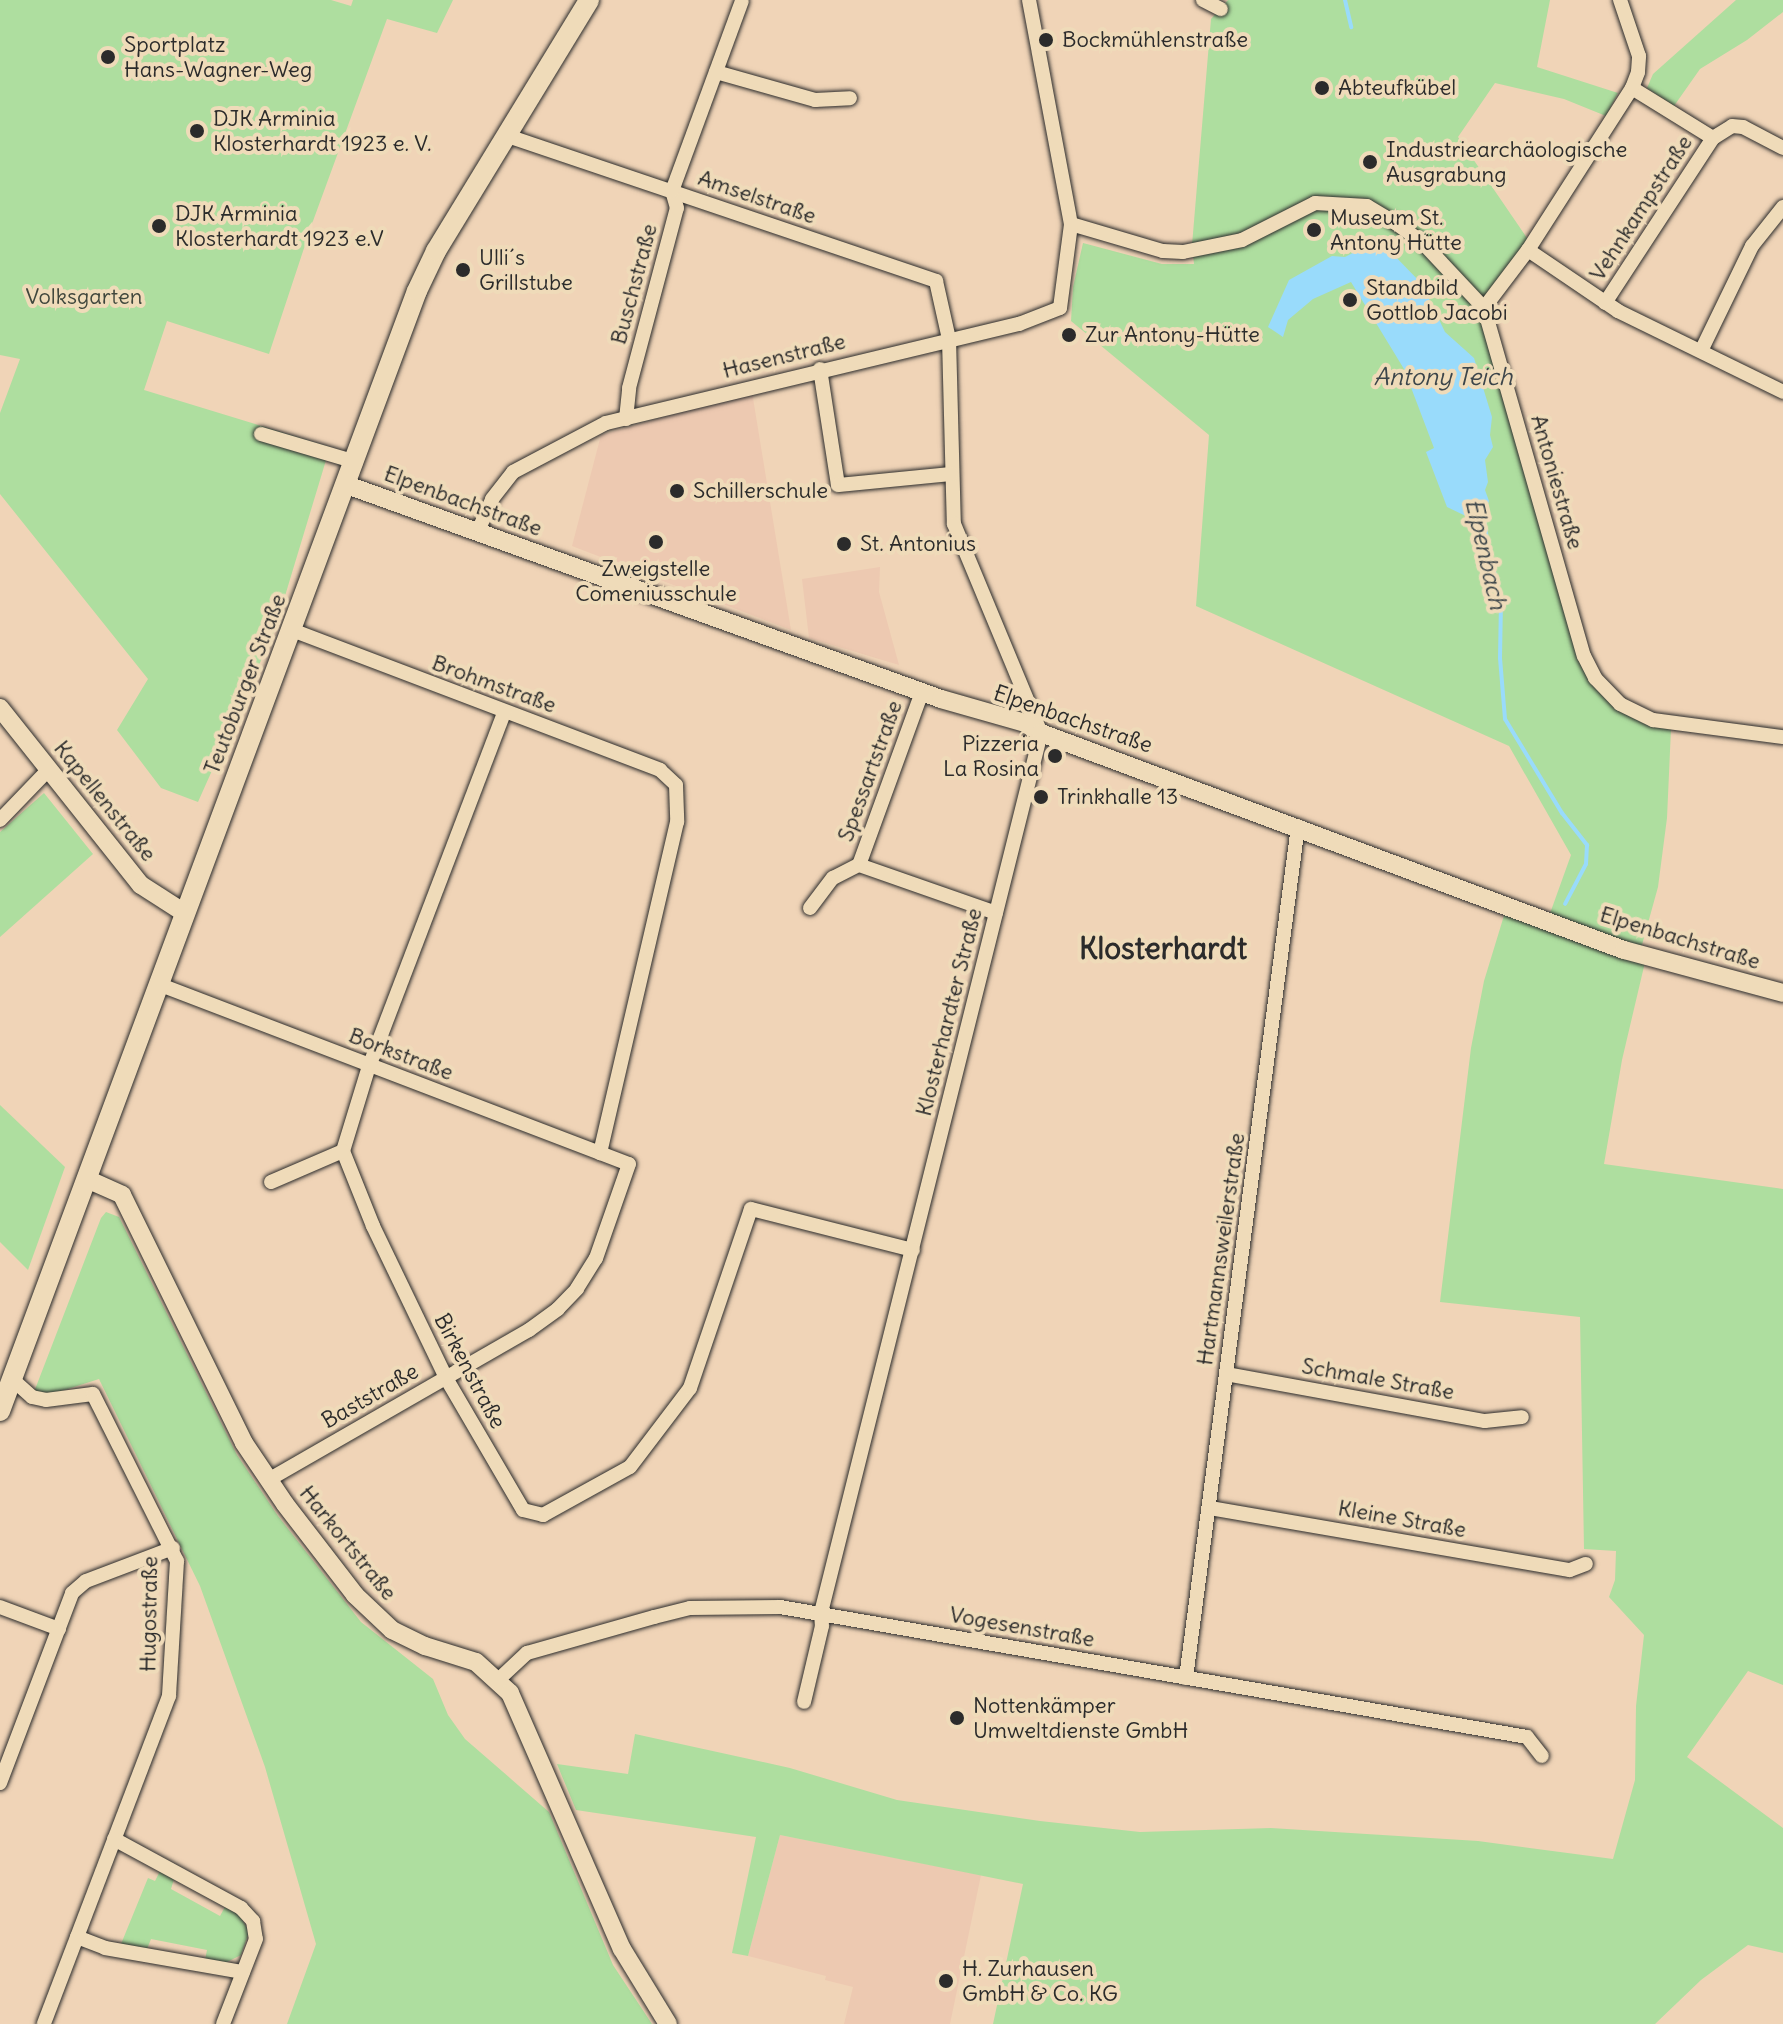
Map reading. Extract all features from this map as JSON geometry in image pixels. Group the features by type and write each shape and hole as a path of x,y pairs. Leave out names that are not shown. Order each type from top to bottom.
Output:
{"main road":[{"name":"Teutoburger Straße","path":"0,1411 6,1374 45,1293 89,1180 183,912 426,272 589,0"}],"street":[{"path":"1029,0 1071,224"},
{"path":"1203,0 1221,9"},
{"path":"1484,308 1528,250 1632,88 1638,72 1639,56 1620,0"},
{"name":"Buschstraße","path":"626,419 629,388 677,208 672,191 742,1"},
{"path":"716,72 815,100 850,98"},
{"name":"Vehnkampstraße","path":"1632,88 1713,138"},
{"name":"Vehnkampstraße","path":"1605,303 1713,138 1732,126 1743,127 1783,148"},
{"name":"Amselstraße","path":"508,136 936,281 949,339"},
{"name":"Antoniestraße","path":"1071,224 1163,251 1183,252 1242,240 1315,203 1357,203 1377,210 1422,242 1484,308 1584,656 1595,678 1620,704 1653,720 1671,725 1783,737"},
{"path":"1701,351 1752,246 1783,207"},
{"name":"Hasenstraße","path":"478,531 492,499 513,472 606,423 820,369 1019,324 1060,308 1071,224"},
{"path":"1528,250 1605,303 1783,392"},
{"path":"949,339 954,524 1041,733"},
{"path":"820,369 838,485 951,474"},
{"path":"261,434 356,462"},
{"name":"Elpenbachstraße","path":"347,485 922,692 1025,723 1041,733 1298,826 1624,950 1783,993"},
{"name":"Brohmstraße","path":"292,630 660,770 676,785 677,822 600,1153"},
{"name":"Spessartstraße","path":"810,908 833,878 859,865 922,692"},
{"name":"Kapellenstraße","path":"0,708 141,885 183,912"},
{"path":"271,1182 343,1151 369,1066 504,713"},
{"name":"Klosterhardter Straße","path":"804,1702 822,1626 821,1613 1041,733"},
{"path":"0,820 49,769"},
{"name":"Hartmannsweilerstraße","path":"1186,1678 1298,826"},
{"name":"Spessartstraße","path":"859,865 996,913"},
{"name":"Borkstraße","path":"158,984 629,1164"},
{"name":"Birkenstraße","path":"343,1151 361,1201 446,1378 523,1510 543,1515 630,1467 690,1388 751,1209 913,1250"},
{"name":"Baststraße","path":"268,1480 543,1321 577,1289 596,1258 629,1164"},
{"name":"Harkortstraße","path":"89,1180 122,1195 228,1412 268,1480 355,1595 384,1624 414,1642 476,1662 510,1693 622,1949 668,2024"},
{"name":"Hugostraße","path":"6,1374 32,1397 46,1400 93,1394 177,1561 171,1686 44,2024"},
{"name":"Schmale Straße","path":"1226,1374 1485,1421 1522,1417"},
{"name":"Kleine Straße","path":"1210,1508 1570,1570 1586,1564"},
{"path":"0,1783 78,1586 173,1548"},
{"name":"Vogesenstraße","path":"498,1680 527,1653 690,1608 733,1605 821,1613 1527,1737 1542,1756"},
{"path":"0,1607 59,1629"},
{"path":"114,1839 248,1914 253,1921 256,1939 223,2024"},
{"path":"77,1937 105,1948 243,1972"}],"shaded area":[{"name":"Schillerschule","path":"752,392 791,630 572,546 601,435"},
{"path":"880,567 879,592 899,665 809,638 802,579"},
{"path":"780,1835 981,1875 950,2024 844,2024 853,1987 825,1980 826,1976 748,1956"}],"green space":[{"name":"Volksgarten","path":"0,0 331,0 351,6 353,0 453,0 437,33 387,19 313,221 269,354 167,321 144,390 330,447 275,629 198,802 161,788 117,730 148,679 0,494 0,413 20,359 0,355"},
{"path":"1228,0 1550,0 1537,67 1618,93 1606,116 1564,99 1495,83 1458,137 1529,241 1480,311 1594,681 1671,729 1667,818 1658,887 1640,952 1548,919 1571,855 1509,746 1196,606 1209,435 1071,321 1073,287 1083,243 1162,264 1194,264 1192,245 1211,19"},
{"path":"1736,0 1783,0 1783,12 1747,40 1700,69 1674,106 1647,88 1653,74"},
{"path":"44,793 93,854 0,937 0,832"},
{"path":"1506,909 1646,958 1622,1060 1604,1164 1783,1189 1783,1685 1748,1671 1687,1757 1783,1828 1783,1953 1748,1945 1701,1980 1655,2024 993,2024 1023,1884 780,1835 748,1956 732,1953 756,1837 576,1810 557,1764 628,1774 635,1734 790,1768 897,1800 1040,1821 1140,1832 1271,1828 1478,1841 1613,1859 1635,1780 1636,1706 1644,1635 1609,1597 1615,1580 1616,1551 1584,1549 1580,1317 1440,1302 1471,1048 1484,981"},
{"path":"0,1105 65,1167 28,1270 0,1242"},
{"path":"106,1212 119,1217 237,1455 278,1516 361,1622 433,1679 448,1715 465,1739 549,1812 613,1965 652,2024 287,2024 316,1944 265,1767 200,1586 99,1379 52,1394 34,1392 101,1218"},
{"path":"160,1871 174,1879 171,1889 220,1916 225,1907 240,1915 249,1932 241,1955 225,1963 205,1960 207,1950 151,1939 147,1949 121,1944 148,1878 155,1881"}],"water":[{"name":"Antony Teich","path":"1364,247 1390,251 1422,284 1445,332 1474,358 1492,417 1490,435 1493,447 1485,460 1488,482 1485,490 1489,501 1485,512 1491,554 1479,547 1470,518 1447,507 1426,452 1434,448 1404,369 1351,282 1313,299 1288,320 1283,337 1268,327 1289,280 1332,256 1345,257"}],"waterway":[{"name":"Elpenbach","path":"1345,0 1351,27"},
{"name":"Elpenbach","path":"1489,550 1501,601 1500,658 1505,719 1562,813 1587,845 1586,864 1565,904"}],"place":[{"name":"Bockmühlenstraße","path":"1046,40"},
{"name":"Sportplatz Hans-Wagner-Weg","path":"108,57"},
{"name":"Abteufkübel","path":"1322,88"},
{"name":"DJK Arminia Klosterhardt 1923 e. V.","path":"197,131"},
{"name":"Industriearchäologische Ausgrabung","path":"1370,162"},
{"name":"DJK Arminia Klosterhardt 1923 e.V","path":"159,226"},
{"name":"Museum St. Antony Hütte","path":"1314,230"},
{"name":"Ulli´s Grillstube","path":"463,270"},
{"name":"Standbild Gottlob Jacobi","path":"1350,300"},
{"name":"Zur Antony-Hütte","path":"1069,335"},
{"name":"Schillerschule","path":"677,491"},
{"name":"Zweigstelle Comeniusschule","path":"656,542"},
{"name":"St. Antonius","path":"844,544"},
{"name":"Pizzeria La Rosina","path":"1055,756"},
{"name":"Trinkhalle 13","path":"1041,797"},
{"name":"Nottenkämper Umweltdienste GmbH","path":"957,1718"},
{"name":"H. Zurhausen GmbH & Co. KG","path":"946,1981"}],"district":[{"name":"Klosterhardt","path":"1163,948"}]}
